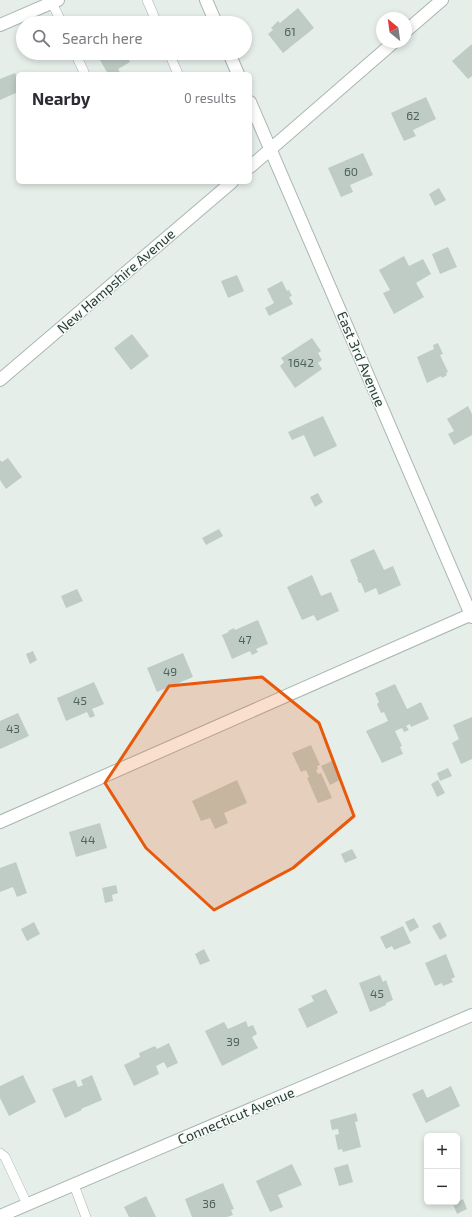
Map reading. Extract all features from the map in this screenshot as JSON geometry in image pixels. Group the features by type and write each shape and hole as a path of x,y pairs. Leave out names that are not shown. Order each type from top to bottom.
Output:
{"street":[{"path":"206,0 213,16"},
{"path":"412,26 442,0"},
{"path":"21,16 55,1"},
{"path":"0,25 16,18"},
{"path":"252,165 387,48"},
{"path":"232,60 237,72"},
{"name":"East 3rd Avenue","path":"252,107 472,615"},
{"name":"New Hampshire Avenue","path":"0,380 226,184"},
{"path":"0,822 472,615"},
{"name":"Connecticut Avenue","path":"0,1216 472,1015"}],"lane":[{"path":"148,0 154,16"},
{"path":"55,1 60,16"},
{"path":"78,60 84,72"},
{"path":"172,60 177,72"},
{"path":"0,1153 5,1157 28,1204"},
{"path":"74,1185 86,1217"}],"highlighted area":[{"path":"262,677 319,723 354,816 293,868 214,910 146,848 105,783 169,686"}],"building":[{"path":"298,8 314,28 283,53 268,34 273,30 271,28 278,21 280,23"},
{"path":"472,44 472,76 468,79 452,61"},
{"path":"100,60 129,60 130,62 118,69 120,72 107,72"},
{"path":"15,73 16,93 0,100 0,79"},
{"path":"426,97 436,119 413,130 416,136 404,141 391,113"},
{"path":"363,153 373,175 350,185 353,192 341,197 328,168"},
{"path":"439,188 446,200 435,206 429,194"},
{"path":"448,247 457,267 440,274 432,254"},
{"path":"404,256 409,266 423,259 431,274 416,283 424,297 394,314 383,293 390,290 379,270"},
{"path":"237,275 244,291 228,298 221,281"},
{"path":"282,281 287,291 289,290 292,296 289,297 293,304 269,316 265,308 274,303 267,289"},
{"path":"132,334 149,356 131,370 114,348"},
{"path":"312,338 321,351 318,353 322,360 318,363 322,369 295,388 280,366 284,362 281,358"},
{"path":"438,343 443,354 440,355 448,372 446,373 447,375 442,378 441,376 427,383 417,357 434,349 433,345"},
{"path":"468,406 472,414 472,435 454,445 448,434 454,431 447,419"},
{"path":"323,416 337,446 314,457 304,435 292,440 288,432"},
{"path":"8,458 22,477 6,489 0,480 0,460 2,462"},
{"path":"318,493 323,502 315,507 310,497"},
{"path":"219,529 223,536 206,545 202,538"},
{"path":"374,549 384,570 393,566 401,585 379,595 376,588 365,593 361,583 359,583 357,579 350,560"},
{"path":"312,575 321,596 331,592 339,611 317,621 314,615 302,620 287,587"},
{"path":"77,589 83,601 66,608 61,596"},
{"path":"258,620 268,644 256,649 258,652 252,655 250,651 232,659 222,635 234,628 235,630"},
{"path":"33,651 37,660 30,664 26,654"},
{"path":"183,653 193,677 157,692 147,668"},
{"path":"94,682 104,704 92,709 95,716 90,718 87,712 66,721 57,698"},
{"path":"395,684 407,709 421,702 429,719 411,727 410,724 406,726 409,730 404,732 402,728 395,731 402,746 400,747 403,754 382,763 366,731 388,721 384,712 381,713 377,704 379,702 375,693"},
{"path":"18,713 29,736 0,749 0,721"},
{"path":"472,717 472,759 461,764 452,743 459,739 453,725"},
{"path":"311,745 320,765 317,766 318,769 316,770 318,774 321,773 332,798 318,803 307,778 309,777 306,770 301,772 292,753"},
{"path":"332,761 340,780 330,785 321,766"},
{"path":"448,768 452,776 440,781 437,773"},
{"path":"237,780 247,803 224,813 228,823 215,829 210,818 201,821 192,801"},
{"path":"438,780 445,793 437,797 431,784"},
{"path":"100,823 107,848 76,857 69,832"},
{"path":"352,849 357,858 345,863 341,854"},
{"path":"16,862 27,893 17,897 13,887 0,892 0,868"},
{"path":"116,885 118,893 112,895 113,901 105,903 102,888"},
{"path":"414,918 419,927 410,932 405,922"},
{"path":"34,922 40,934 27,941 21,929"},
{"path":"440,922 447,936 440,940 432,926"},
{"path":"403,926 411,943 394,950 392,946 386,949 380,937"},
{"path":"204,949 210,961 200,965 195,954"},
{"path":"446,954 455,977 451,979 453,982 443,986 442,983 435,986 425,963"},
{"path":"380,975 383,982 386,980 393,1000 370,1012 359,983"},
{"path":"326,989 338,1013 307,1028 298,1009 314,1001 311,996"},
{"path":"246,1021 248,1027 253,1025 257,1034 252,1037 258,1048 222,1066 205,1031 224,1022 228,1029"},
{"path":"169,1043 178,1063 167,1068 164,1062 156,1066 159,1074 134,1086 124,1065 140,1057 139,1053 155,1046 157,1049"},
{"path":"23,1075 36,1102 9,1116 0,1098 0,1086"},
{"path":"92,1075 102,1100 65,1118 52,1089 75,1080 78,1087 83,1085 81,1080"},
{"path":"451,1086 460,1106 426,1123 412,1094 423,1089 427,1098"},
{"path":"356,1113 358,1121 355,1122 361,1147 343,1152 342,1149 338,1150 335,1135 339,1134 338,1129 332,1130 330,1120"},
{"path":"292,1164 302,1185 278,1195 283,1207 270,1212 256,1181"},
{"path":"348,1164 353,1182 339,1186 334,1168"},
{"path":"223,1183 234,1209 231,1210 233,1215 227,1217 192,1217 185,1199"},
{"path":"146,1196 156,1217 129,1217 124,1207"},
{"path":"463,1199 467,1209 457,1214 453,1205 460,1205 460,1200"}]}
